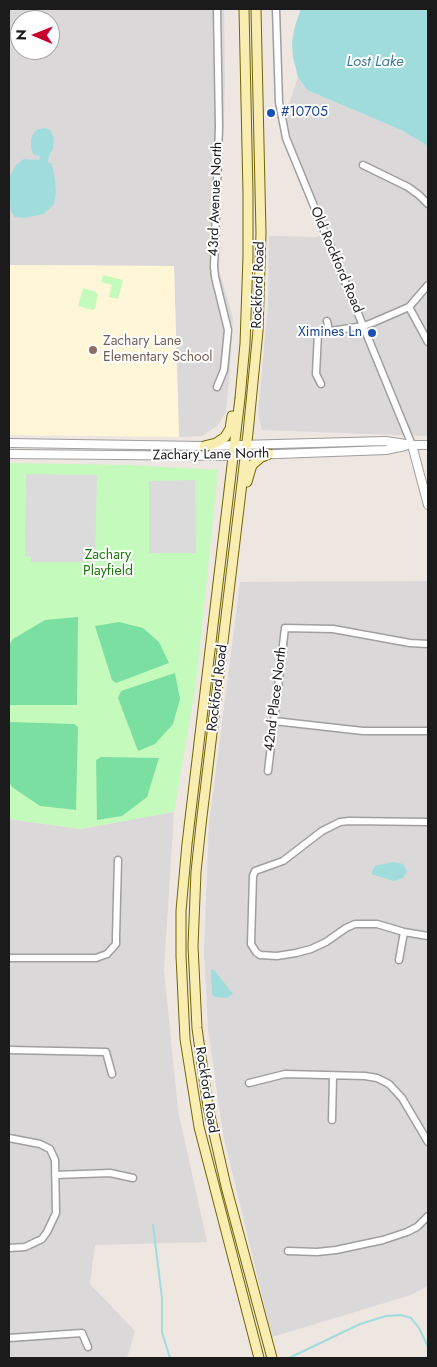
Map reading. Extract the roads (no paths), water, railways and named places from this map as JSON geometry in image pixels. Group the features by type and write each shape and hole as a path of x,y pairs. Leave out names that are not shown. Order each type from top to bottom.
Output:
{"main road":[{"name":"Rockford Road","path":"244,9 248,257 242,377 186,844 181,920 185,1039 199,1127 259,1358"},
{"name":"Rockford Road","path":"256,9 261,200 261,268 257,340 247,444 196,872 193,946 194,988 200,1058 213,1133 272,1358"},
{"path":"204,446 216,443 225,437 230,429 242,377"},
{"path":"233,554 240,545 249,472 257,460 269,454"}],"street":[{"name":"43rd Avenue North","path":"217,9 219,127 214,267 228,330 224,370 217,387"},
{"name":"Old Rockford Road","path":"276,9 278,93 284,129 292,155 412,445 428,505"},
{"path":"363,165 408,187 428,204"},
{"path":"320,384 316,374 318,333 363,326 409,307 428,285"},
{"path":"409,307 428,342"},
{"path":"327,321 329,331"},
{"name":"Zachary Lane North","path":"9,442 204,446 386,441 412,445 428,445"},
{"path":"345,442 345,452"},
{"name":"Zachary Lane North","path":"9,454 245,455 386,450 412,445"},
{"name":"42nd Place North","path":"268,770 285,628 333,629 410,643 428,644"},
{"path":"274,721 363,731 428,731"},
{"path":"428,822 340,822 322,830 283,861 255,870 253,876 251,944 260,955 296,954 326,942 355,924 378,924 404,932 428,936"},
{"path":"9,958 96,958 112,950 116,944 118,860"},
{"path":"398,960 404,932"},
{"path":"9,1050 106,1052 112,1074"},
{"path":"249,1083 286,1074 364,1076 389,1084 402,1098 428,1142"},
{"path":"332,1076 332,1120"},
{"path":"9,1138 40,1144 50,1148 55,1160 56,1213 48,1232 34,1244 25,1247 9,1248"},
{"path":"55,1175 110,1173 133,1178"},
{"path":"288,1251 326,1251 383,1240 417,1227 428,1216"},
{"path":"9,1338 82,1333 88,1347"}],"water":[{"name":"Lost Lake","path":"301,9 428,9 428,146 401,130 307,90 298,77 293,57 292,42"},
{"path":"46,128 50,130 54,137 53,148 48,162 52,164 55,180 56,193 54,204 44,214 25,218 15,217 11,212 9,196 10,176 16,165 24,159 39,160 40,156 34,155 31,148 31,139 34,132"},
{"path":"393,862 403,864 407,871 403,878 394,881 371,874 375,866"},
{"path":"211,970 214,970 233,994 227,998 215,997 212,994"}],"waterway":[{"path":"153,1225 162,1298 162,1332 170,1358"},
{"path":"289,1358 360,1324 386,1316 401,1315 411,1318 419,1328 428,1347"}],"place":[{"name":"#10705","path":"271,113"},
{"name":"Ximines Ln","path":"372,333"},
{"name":"Zachary Lane Elementary School","path":"93,350"}],"park label":[{"name":"Zachary Playfield","path":"108,564"}]}
